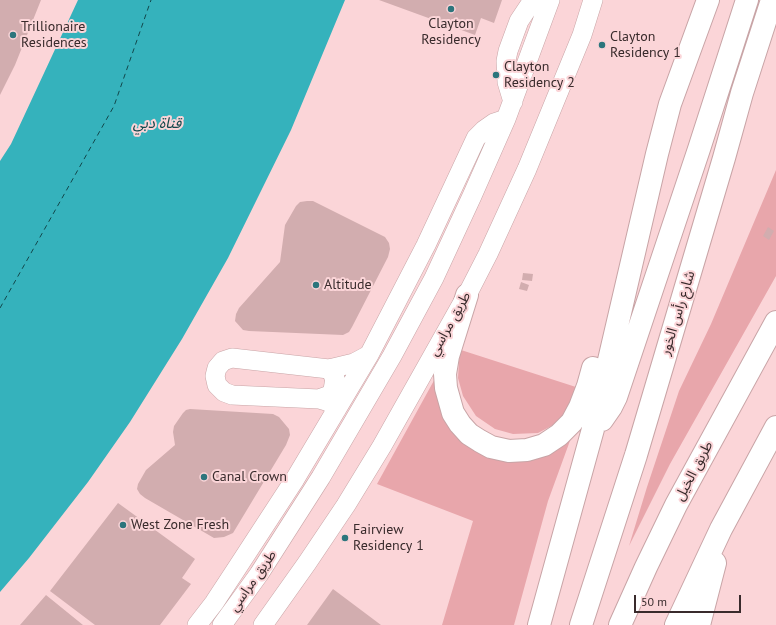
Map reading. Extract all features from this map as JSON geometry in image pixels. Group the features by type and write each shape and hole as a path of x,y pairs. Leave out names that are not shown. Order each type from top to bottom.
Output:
{"highway":[{"path":"539,625 593,429 656,154 670,104 708,0"},
{"path":"593,429 605,417 616,397 747,0"},
{"name":"شارع رأس الخور","path":"581,625 636,455 742,93 772,0"},
{"path":"466,295 448,356 445,374 446,388 454,413 460,424 469,434 480,442 491,447 509,451 527,450 538,447 559,435 572,422 580,407 588,386 618,274 625,255 636,239"},
{"name":"طريق الخيل","path":"620,625 676,505 776,322"},
{"path":"676,625 721,529 776,427"},
{"path":"699,625 721,529"}],"street":[{"path":"512,102 507,82 506,61 508,51 519,21 533,0"},
{"name":"طريق مراسي","path":"226,619 259,574 317,483 434,278 506,119 550,0"},
{"name":"طريق مراسي","path":"263,625 307,563 354,492 390,432 488,254 527,169 582,35 593,0"},
{"path":"197,625 214,603 295,479 369,355 422,252 476,138 494,123 506,119"},
{"path":"337,409 329,402 319,399 232,395 224,392 217,385 215,376 217,368 223,361 232,358 329,368 354,363 369,355"},
{"path":"319,399 330,395 335,385 335,378 329,368"},
{"path":"214,603 226,619"}],"shaded area":[{"path":"776,170 776,276 670,464 629,546 679,391 711,324"},
{"path":"461,350 579,388 572,409 557,423 538,433 513,434 495,429 476,416 463,396 458,378"},
{"path":"437,375 487,454 575,427 548,501 514,625 442,625 473,521 377,484"}],"water":[{"name":"قناة دبي","path":"78,0 345,0 291,130 228,258 182,339 130,422 88,482 29,558 0,592 0,161 11,144"}],"building":[{"name":"Trillionaire Residences","path":"0,0 41,0 15,65 0,95"},
{"name":"Clayton Residency","path":"379,0 502,0 494,23 481,18 475,35"},
{"name":"Altitude","path":"313,201 385,237 389,243 390,249 388,257 349,332 343,335 243,330 235,321 236,314 239,308 280,262 285,225 296,206 300,202"},
{"path":"768,227 774,231 769,240 763,236"},
{"path":"523,273 533,274 532,281 522,280"},
{"path":"521,282 529,285 527,291 519,289"},
{"name":"Canal Crown","path":"190,409 273,414 279,417 289,429 290,435 286,445 233,533 224,537 214,538 145,498 137,489 138,484 146,470 175,445 173,432 174,426 183,413"},
{"path":"118,503 195,559 182,578 191,584 160,625 95,625 50,591"},
{"path":"333,589 381,625 307,625"},
{"path":"46,595 83,625 20,625"}],"ferry route":[{"path":"0,308 114,106 151,0"}],"place":[{"name":"Clayton Residency","path":"451,9"},
{"name":"Trillionaire Residences","path":"13,35"},
{"name":"Clayton Residency 1","path":"602,45"},
{"name":"Clayton Residency 2","path":"496,75"},
{"name":"Altitude","path":"316,285"},
{"name":"Canal Crown","path":"204,477"},
{"name":"West Zone Fresh","path":"123,525"},
{"name":"Fairview Residency 1","path":"345,538"}]}
